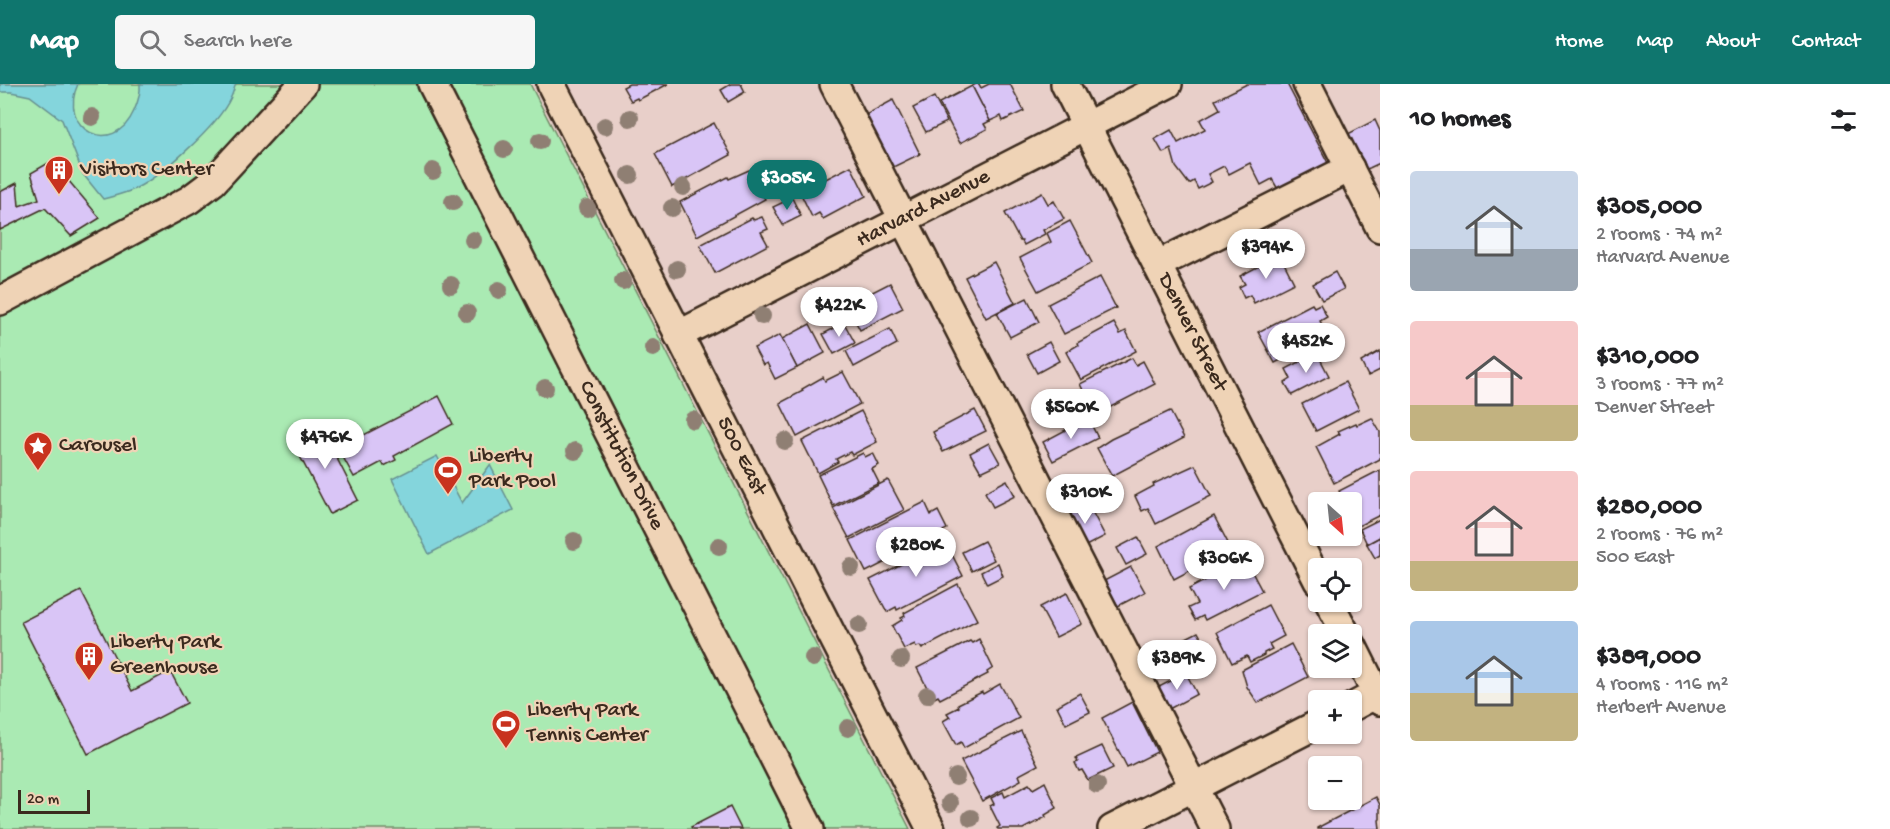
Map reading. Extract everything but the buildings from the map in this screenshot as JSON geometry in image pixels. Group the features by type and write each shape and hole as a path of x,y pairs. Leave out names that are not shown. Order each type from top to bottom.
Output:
{"street":[{"path":"0,301 189,200 213,182 303,84"},
{"name":"Constitution Drive","path":"432,84 810,829"},
{"path":"834,84 1215,829"},
{"name":"Denver Street","path":"1065,84 1308,560"},
{"name":"Harvard Avenue","path":"678,335 1168,84"},
{"path":"1307,84 1380,228"},
{"name":"500 East","path":"557,86 678,335 931,829"},
{"path":"1157,265 1350,168"},
{"path":"1362,664 1379,696 1362,703"},
{"path":"1112,829 1308,728"}],"green space":[{"path":"0,84 530,84 910,829 0,829"}],"water":[{"path":"0,84 78,84 74,100 75,114 81,125 90,132 102,135 113,133 125,125 137,104 140,84 236,84 231,97 214,122 171,164 142,185 103,199 83,174 62,120 30,96 0,92"},
{"path":"437,456 462,503 490,465 513,510 429,554 392,479"}],"place":[{"name":"Visitors Center","path":"59,196"},
{"name":"Carousel","path":"38,472"},
{"name":"Liberty Park Pool","path":"448,496"},
{"name":"Liberty Park Greenhouse","path":"89,682"},
{"name":"Liberty Park Tennis Center","path":"506,750"}]}
